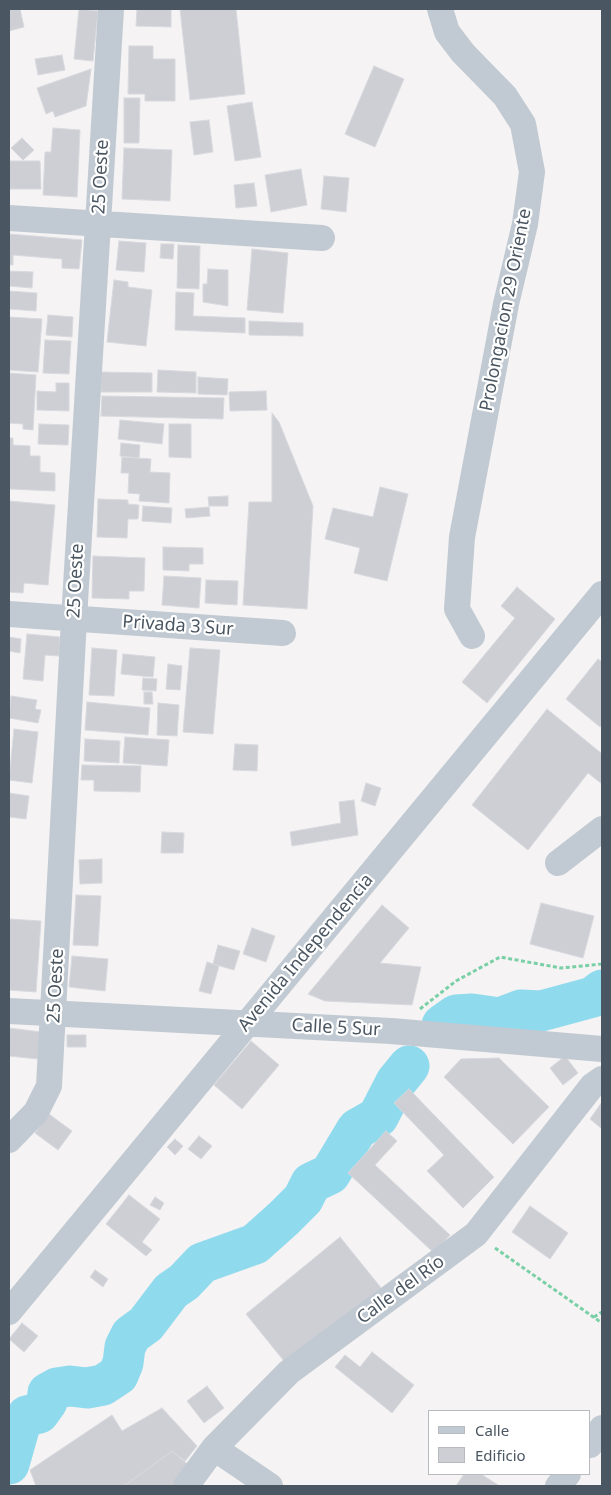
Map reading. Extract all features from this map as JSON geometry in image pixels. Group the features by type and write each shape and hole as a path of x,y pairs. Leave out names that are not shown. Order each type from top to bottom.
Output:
{"street":[{"name":"25 Oeste","path":"9,1140 36,1112 49,1086 74,619 111,9"},
{"name":"Prolongacion 29 Oriente","path":"440,9 447,32 463,53 505,96 523,124 532,172 525,224 506,304 462,537 457,609 472,636"},
{"path":"9,218 322,238"},
{"name":"Avenida Independencia","path":"9,1312 602,594"},
{"name":"Privada 3 Sur","path":"9,614 283,633"},
{"path":"558,864 602,829"},
{"name":"Calle 5 Sur","path":"9,1011 391,1031 602,1049"},
{"name":"Calle del Río","path":"186,1486 214,1448 289,1372 476,1234 592,1086 602,1079"},
{"path":"591,1444 602,1428"},
{"path":"214,1448 270,1486"},
{"path":"558,1486 567,1475"}],"path":[{"path":"391,1031 456,981 500,957 561,968 602,964"},
{"path":"476,1234 602,1323"},
{"path":"594,1317 602,1312"}],"building":[{"path":"9,9 20,9 24,27 9,31"},
{"path":"79,9 98,11 93,61 74,59"},
{"path":"137,9 171,9 171,27 136,26"},
{"path":"180,9 236,9 245,94 190,100"},
{"path":"129,46 153,46 153,59 175,59 175,101 145,101 145,94 128,94"},
{"path":"62,55 65,70 38,75 35,59"},
{"path":"374,66 404,79 375,147 345,134"},
{"path":"91,69 86,106 55,117 53,111 46,114 37,88"},
{"path":"124,98 140,98 139,143 124,143"},
{"path":"252,102 261,157 235,161 227,106"},
{"path":"209,120 213,152 194,155 190,122"},
{"path":"53,128 80,130 77,197 43,195 45,152 51,152"},
{"path":"22,138 34,150 23,160 11,148"},
{"path":"124,148 172,150 170,201 122,199"},
{"path":"9,161 40,161 41,189 9,189"},
{"path":"301,169 307,205 271,212 265,175"},
{"path":"324,176 349,178 346,212 321,209"},
{"path":"254,183 257,206 236,208 234,185"},
{"path":"9,234 82,240 79,269 62,268 62,259 13,255 13,265 9,265"},
{"path":"119,241 146,243 144,272 116,270"},
{"path":"161,244 174,244 173,259 160,258"},
{"path":"178,245 200,246 199,289 177,288"},
{"path":"252,249 288,253 283,313 247,310"},
{"path":"208,269 228,270 228,306 203,302 203,284 207,284"},
{"path":"9,271 33,272 32,288 9,286"},
{"path":"114,280 128,282 128,287 152,290 146,346 107,342"},
{"path":"9,291 37,293 36,311 9,309"},
{"path":"176,292 194,293 193,316 245,318 245,333 175,330"},
{"path":"48,315 73,317 72,337 46,335"},
{"path":"9,317 42,319 38,372 9,370"},
{"path":"249,321 303,323 303,336 249,335"},
{"path":"45,340 71,341 69,374 43,373"},
{"path":"158,370 196,372 196,393 157,392"},
{"path":"101,372 152,373 152,392 101,392"},
{"path":"9,373 36,375 33,430 23,429 23,424 9,423"},
{"path":"198,377 228,379 227,395 198,394"},
{"path":"56,383 69,383 69,411 37,410 37,391 56,392"},
{"path":"266,391 267,410 230,411 229,392"},
{"path":"102,396 224,398 223,419 101,416"},
{"path":"272,413 279,422 313,506 307,609 243,605 249,502 272,502"},
{"path":"120,420 164,424 162,444 118,439"},
{"path":"39,424 69,425 68,445 38,444"},
{"path":"169,424 191,424 191,458 169,457"},
{"path":"9,438 13,438 13,445 30,446 30,456 40,456 40,472 55,473 55,491 9,489"},
{"path":"121,443 140,445 139,458 120,456"},
{"path":"122,457 151,459 150,472 170,473 169,503 139,501 140,494 128,493 129,473 121,473"},
{"path":"380,487 408,494 387,581 354,573 360,548 325,539 333,508 373,517"},
{"path":"228,496 228,506 209,506 208,497"},
{"path":"98,499 128,500 128,504 139,505 138,519 128,519 127,538 97,537"},
{"path":"9,501 55,505 48,585 24,583 23,593 9,592"},
{"path":"143,506 172,508 171,523 142,521"},
{"path":"209,507 210,516 186,518 185,509"},
{"path":"163,547 203,548 203,564 189,564 189,571 163,570"},
{"path":"93,556 145,558 144,591 129,591 129,599 92,598"},
{"path":"164,576 201,578 199,608 162,605"},
{"path":"206,580 238,581 237,605 205,603"},
{"path":"517,587 555,619 487,703 462,682 515,618 501,606"},
{"path":"27,634 60,637 59,656 45,655 43,681 23,679"},
{"path":"9,637 21,639 20,653 9,651"},
{"path":"92,648 117,650 114,696 89,695"},
{"path":"190,648 220,650 213,734 183,732"},
{"path":"123,654 155,657 153,677 121,674"},
{"path":"598,659 602,662 602,724 600,727 566,699"},
{"path":"168,664 182,666 180,690 166,689"},
{"path":"143,678 157,679 156,691 142,690"},
{"path":"144,692 152,692 153,704 144,704"},
{"path":"11,696 37,700 35,709 41,710 38,723 9,718"},
{"path":"87,702 150,708 148,735 85,730"},
{"path":"158,703 179,705 177,736 157,735"},
{"path":"547,709 601,753 602,751 602,784 588,773 528,850 472,805"},
{"path":"14,729 38,732 32,783 9,780"},
{"path":"125,737 169,740 167,766 123,763"},
{"path":"85,739 120,741 119,763 84,761"},
{"path":"235,744 258,745 257,771 233,770"},
{"path":"82,765 141,766 140,792 94,791 94,780 81,780"},
{"path":"366,783 381,788 375,806 361,801"},
{"path":"9,793 29,796 26,819 9,817"},
{"path":"354,800 358,835 292,846 290,832 341,823 339,802"},
{"path":"162,832 184,833 183,853 161,853"},
{"path":"102,859 102,883 80,884 79,860"},
{"path":"76,895 101,896 98,946 73,945"},
{"path":"541,903 594,916 583,958 530,944"},
{"path":"382,905 409,928 380,963 421,967 412,1005 325,1001 308,994"},
{"path":"9,919 41,921 36,992 9,990"},
{"path":"252,928 275,936 266,962 243,954"},
{"path":"218,945 240,951 234,970 213,964"},
{"path":"72,956 108,959 105,991 69,987"},
{"path":"207,962 219,966 211,994 199,991"},
{"path":"9,1028 41,1032 38,1059 9,1056"},
{"path":"67,1035 86,1035 86,1047 67,1047"},
{"path":"251,1041 279,1065 242,1109 214,1085"},
{"path":"565,1056 578,1073 563,1085 550,1068"},
{"path":"499,1058 549,1107 513,1144 444,1077 461,1059"},
{"path":"409,1089 494,1177 463,1208 427,1171 444,1155 394,1103"},
{"path":"602,1102 602,1129 590,1119"},
{"path":"49,1114 72,1131 58,1150 35,1133"},
{"path":"386,1131 397,1141 375,1165 450,1235 434,1253 348,1173"},
{"path":"199,1136 212,1146 201,1159 188,1149"},
{"path":"175,1139 183,1146 175,1155 167,1147"},
{"path":"129,1195 160,1219 142,1242 152,1250 146,1256 106,1224"},
{"path":"155,1197 164,1203 160,1210 150,1205"},
{"path":"530,1206 568,1233 550,1259 512,1232"},
{"path":"340,1237 382,1289 288,1366 246,1314"},
{"path":"95,1270 108,1279 103,1287 90,1277"},
{"path":"22,1323 38,1336 24,1352 9,1339"},
{"path":"372,1352 414,1385 392,1413 335,1367 345,1355 360,1367"},
{"path":"207,1386 224,1408 204,1423 187,1401"},
{"path":"162,1408 197,1446 185,1461 172,1451 124,1486 36,1486 30,1470 112,1415 122,1431"},
{"path":"172,1451 191,1467 176,1486 124,1486"},
{"path":"463,1475 483,1475 498,1485 456,1486"}],"waterway":[{"path":"442,1025 456,1015 472,1014 500,1018 521,1010 541,1011 593,997 602,990"},
{"path":"9,1464 20,1425 27,1416 39,1413 47,1402 48,1393 57,1388 70,1386 87,1388 103,1385 118,1375 123,1363 125,1347 131,1335 146,1324 171,1291 184,1282 202,1263 255,1244 284,1218 303,1199 311,1183 330,1174 357,1129 378,1117 396,1082 409,1066"}]}
